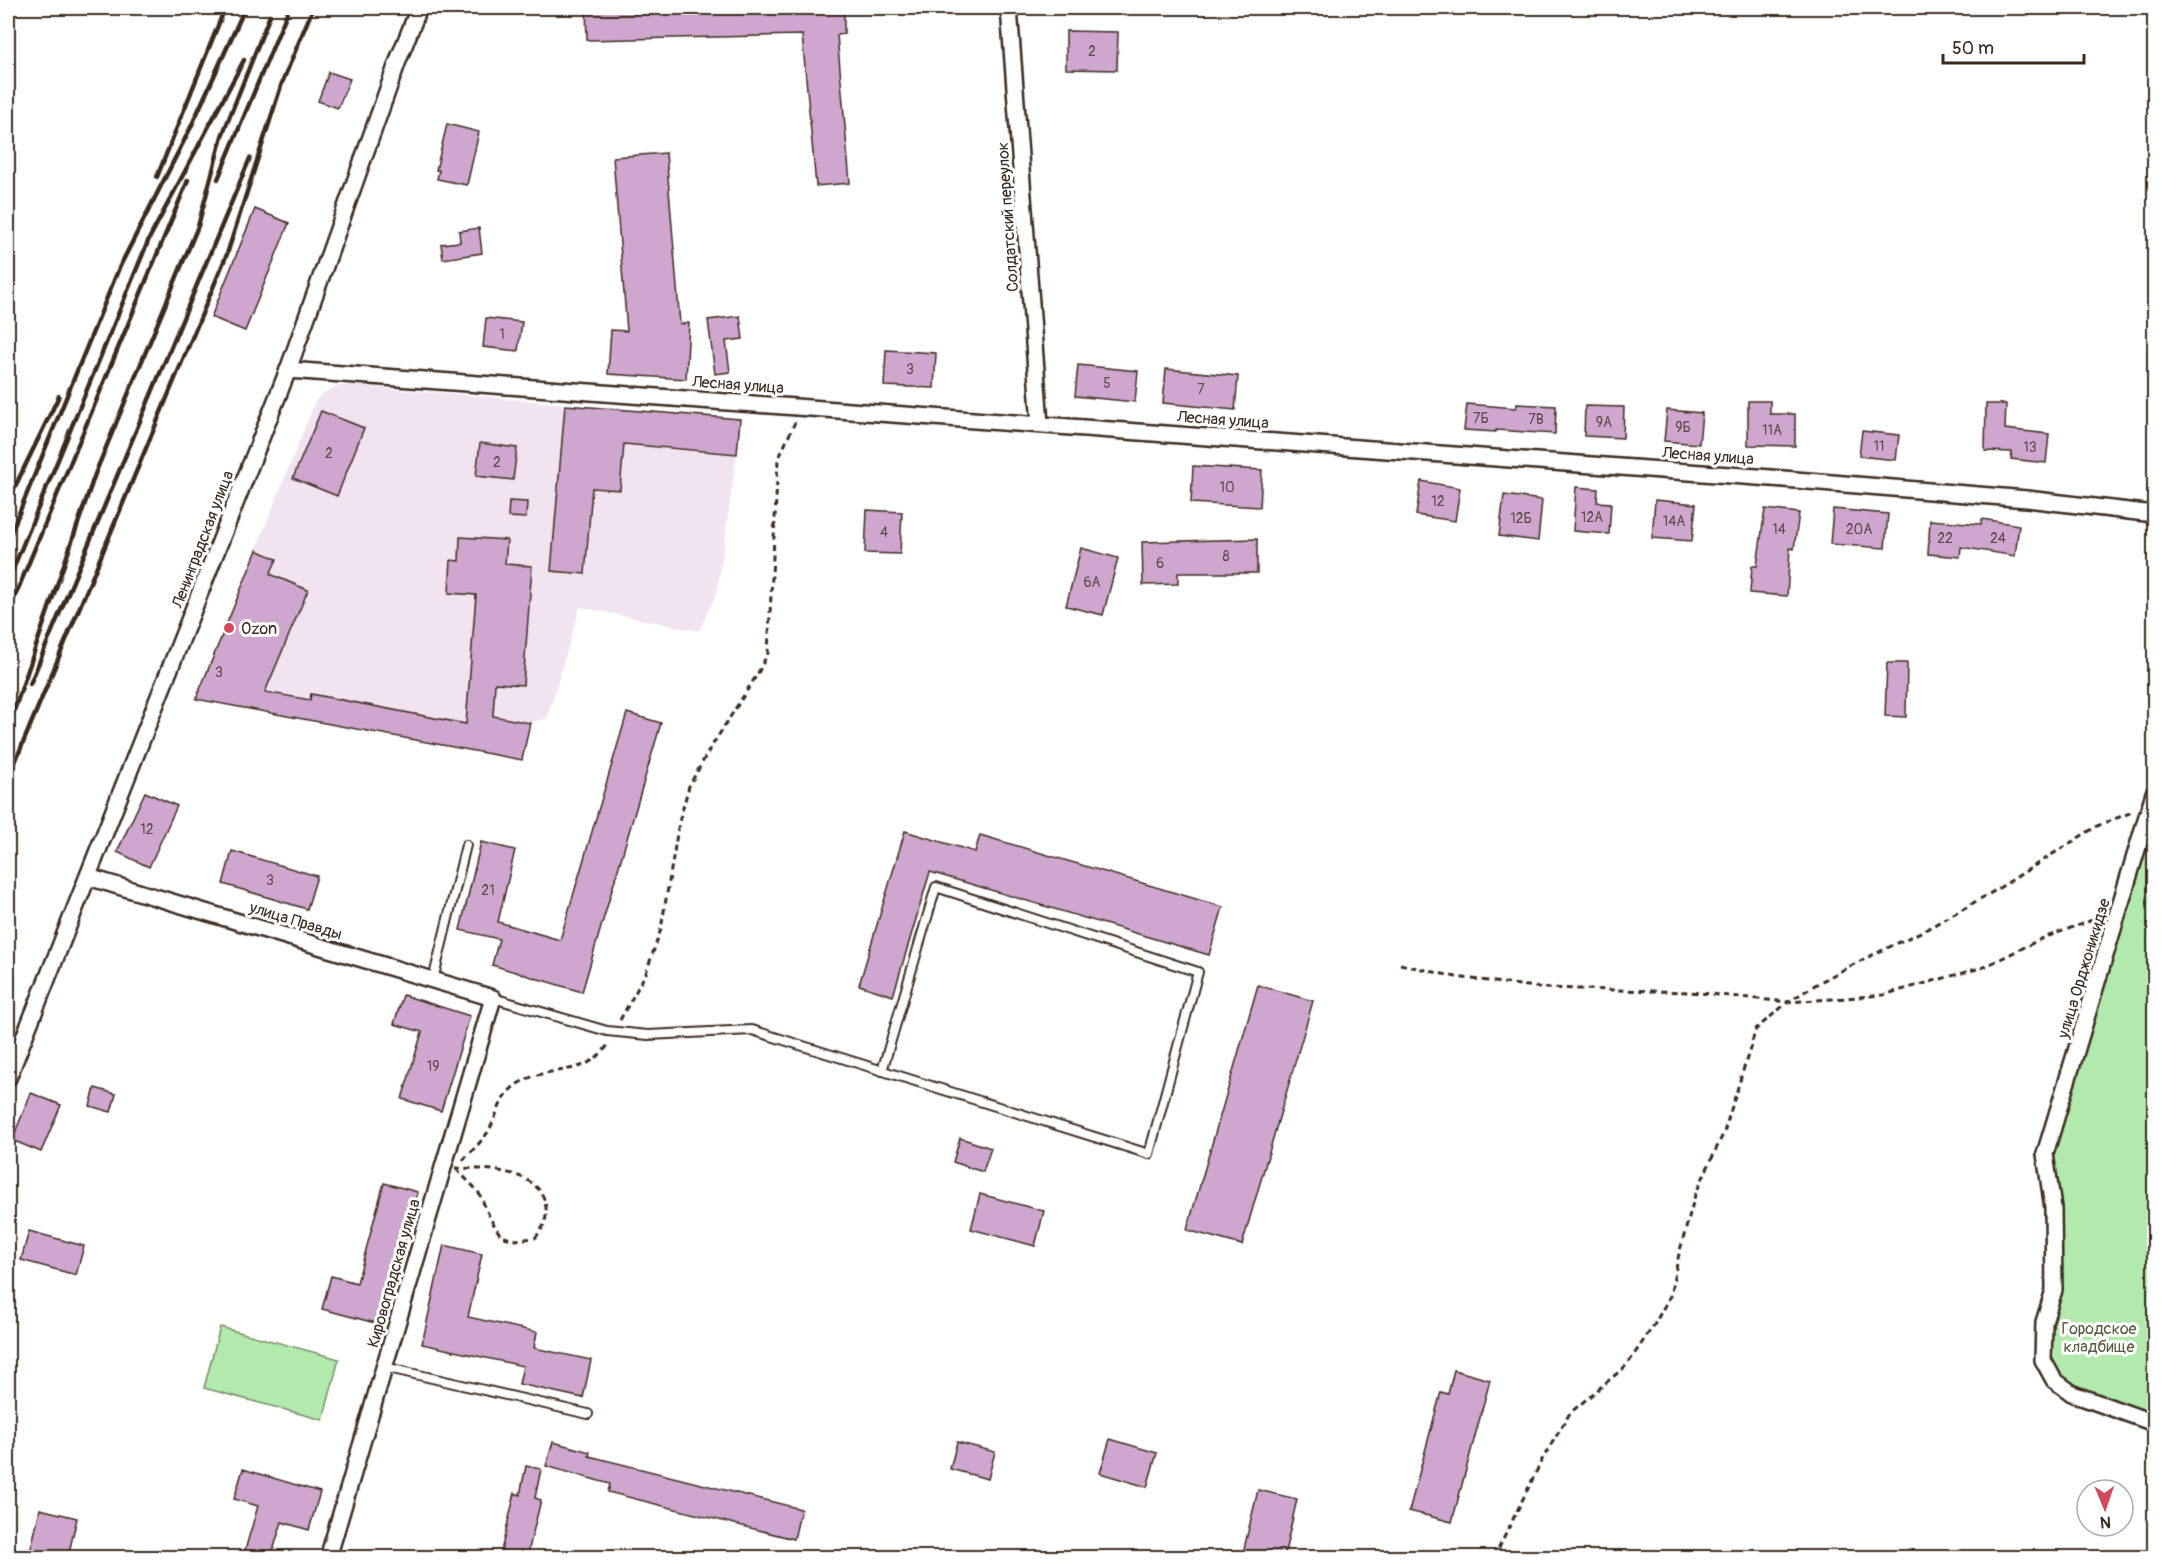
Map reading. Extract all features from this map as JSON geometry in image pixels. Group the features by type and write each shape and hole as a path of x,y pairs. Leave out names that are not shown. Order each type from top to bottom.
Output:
{"street":[{"name":"Ленинградская улица","path":"8,1078 288,370 419,8"},
{"name":"Солдатский переулок","path":"1009,8 1040,424"},
{"name":"Лесная улица","path":"288,370 1782,479 2026,499 2154,514"},
{"name":"улица Орджоникидзе","path":"2153,798 2045,1154 2053,1208 2054,1290 2044,1322 2043,1360 2054,1380 2073,1394 2154,1423"},
{"name":"улица Правды","path":"88,877 493,998"},
{"name":"Кировоградская улица","path":"328,1557 493,998"}],"lane":[{"path":"434,980 466,845"},
{"path":"493,998 615,1032 648,1035 752,1030 882,1071 1149,1154 1198,972 936,887 882,1071"},
{"path":"384,1367 588,1414"}],"path":[{"path":"455,1168 488,1131 502,1100 510,1089 537,1074 581,1067 596,1059 608,1046 646,973 661,929 679,822 689,786 759,673 768,653 778,460 801,407"},
{"path":"1494,1557 1542,1460 1570,1413 1627,1365 1670,1296 1695,1195 1724,1132 1756,1029 1788,1002 1860,961 1927,929 1996,890 2097,826 2153,798"},
{"path":"1400,964 1456,977 1544,988 1690,992 1788,1002 1883,995 1984,967 2041,939 2119,910"},
{"path":"455,1168 491,1169 525,1179 538,1189 545,1201 546,1213 543,1229 535,1238 515,1240 501,1236 478,1191 455,1168"}],"shaded area":[{"path":"349,385 740,419 717,592 699,631 580,607 547,718 530,723 522,760 196,699 315,402 318,397 334,387"}],"green space":[{"name":"Городское кладбище","path":"2154,793 2154,1423 2054,1380 2044,1322 2054,1290 2045,1154"},
{"path":"220,1327 339,1359 323,1420 204,1388"}],"building":[{"path":"586,8 844,8 844,34 837,35 850,183 816,186 802,35 587,40"},
{"path":"1066,31 1118,32 1117,70 1066,69"},
{"path":"329,72 350,79 338,108 318,101"},
{"path":"447,124 479,132 467,185 437,179 439,170 436,170"},
{"path":"666,153 680,324 689,323 686,379 608,374 611,330 627,331 613,157"},
{"path":"255,209 289,223 245,331 211,317"},
{"path":"479,228 482,253 443,259 441,244 460,242 459,231"},
{"path":"740,316 743,339 726,341 730,372 715,374 708,320"},
{"path":"486,318 522,322 518,351 483,347"},
{"path":"886,350 936,353 934,388 884,386"},
{"path":"1078,365 1138,371 1135,402 1075,396"},
{"path":"1166,369 1238,376 1235,410 1163,403"},
{"path":"1748,401 1770,401 1770,414 1795,414 1795,446 1748,445"},
{"path":"1467,404 1516,408 1517,404 1556,406 1555,434 1464,430"},
{"path":"1986,404 2006,404 2005,429 2049,434 2046,463 2011,459 2012,452 1985,451"},
{"path":"565,405 740,419 737,454 624,444 620,490 592,488 585,574 551,571"},
{"path":"1585,406 1624,407 1623,438 1584,436"},
{"path":"1667,410 1702,413 1699,444 1664,441"},
{"path":"321,411 364,428 337,496 293,478"},
{"path":"1862,431 1899,435 1896,460 1859,456"},
{"path":"480,443 517,448 513,480 476,476"},
{"path":"1193,466 1262,470 1260,507 1191,503"},
{"path":"1421,481 1460,488 1455,521 1416,515"},
{"path":"1576,487 1598,489 1597,502 1611,503 1609,534 1573,531"},
{"path":"1504,495 1542,500 1538,541 1499,536"},
{"path":"1655,500 1696,504 1692,541 1652,538"},
{"path":"509,501 527,502 526,518 508,517"},
{"path":"1765,509 1799,513 1794,549 1790,548 1787,596 1750,593 1752,566 1757,566"},
{"path":"1833,509 1888,514 1885,548 1830,544"},
{"path":"867,510 902,512 900,554 865,553"},
{"path":"1982,519 2019,525 2015,556 1961,547 1960,557 1928,554 1930,520 1981,524"},
{"path":"460,537 507,540 505,564 532,566 523,685 495,683 493,716 530,723 522,760 196,699 257,550 277,559 270,574 308,590 265,692 310,700 311,694 466,724 476,595 449,593 451,560 459,561"},
{"path":"1257,539 1257,573 1178,573 1178,584 1143,585 1142,542"},
{"path":"1081,548 1118,558 1103,615 1066,606"},
{"path":"1887,663 1907,663 1906,717 1885,716"},
{"path":"627,713 661,723 582,992 492,965 499,939 460,930 481,842 515,850 498,922 560,940"},
{"path":"145,792 177,806 149,867 117,852"},
{"path":"905,831 975,852 980,835 1223,907 1209,955 930,872 893,996 859,985"},
{"path":"232,851 317,876 307,909 223,884"},
{"path":"1258,985 1313,1001 1242,1245 1187,1230"},
{"path":"403,995 470,1016 441,1111 402,1099 422,1032 394,1024"},
{"path":"95,1088 116,1094 111,1112 90,1106"},
{"path":"31,1093 61,1105 41,1152 12,1140"},
{"path":"960,1138 991,1148 983,1172 953,1162"},
{"path":"384,1183 418,1192 383,1325 322,1309 331,1276 357,1283"},
{"path":"980,1194 1044,1211 1035,1246 971,1229"},
{"path":"29,1231 84,1246 76,1275 21,1260"},
{"path":"444,1245 482,1254 468,1317 537,1332 534,1348 591,1360 583,1398 519,1384 523,1366 422,1344"},
{"path":"1454,1370 1490,1380 1452,1522 1409,1511 1441,1392 1448,1394"},
{"path":"1110,1439 1157,1453 1147,1487 1100,1473"},
{"path":"553,1442 590,1452 589,1456 801,1509 794,1539 608,1492 610,1484 546,1466"},
{"path":"957,1442 995,1452 988,1479 950,1469"},
{"path":"526,1466 541,1469 535,1498 541,1500 527,1557 500,1555 515,1493 520,1495"},
{"path":"243,1469 320,1492 309,1530 282,1522 271,1557 243,1557 258,1506 234,1499"},
{"path":"1258,1490 1297,1499 1284,1557 1242,1557"},
{"path":"40,1509 77,1518 68,1557 29,1557"}],"railway":[{"path":"157,177 225,8"},
{"path":"8,540 119,268 190,129 245,8"},
{"path":"218,179 289,8"},
{"path":"8,779 227,254 282,83 313,8"},
{"path":"8,728 95,474 198,226 222,136 270,15"},
{"path":"8,581 149,239 244,60"},
{"path":"30,684 250,158"},
{"path":"8,613 188,180"},
{"path":"8,501 59,396"}],"place":[{"name":"Ozon","path":"229,628"}]}
